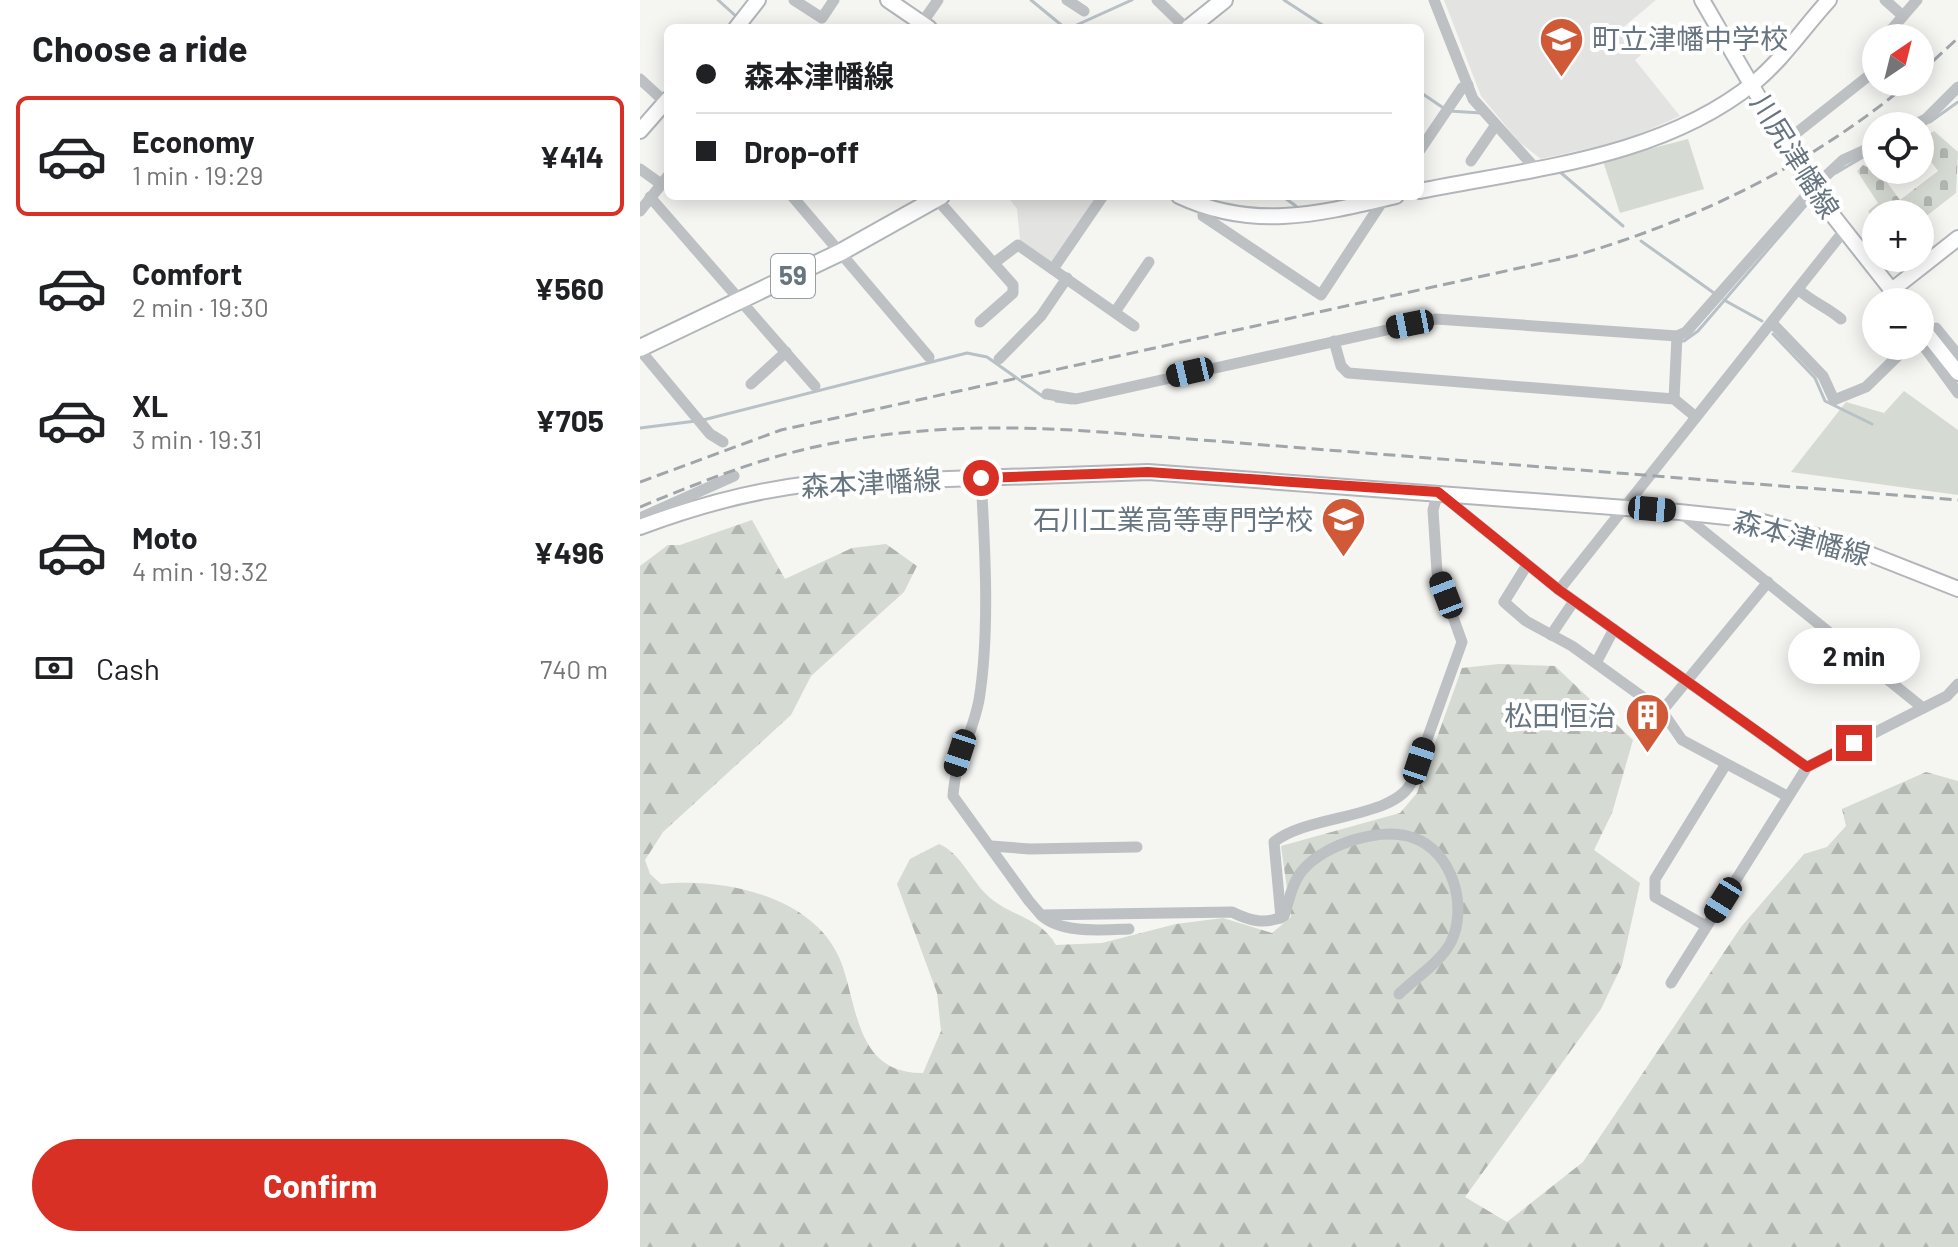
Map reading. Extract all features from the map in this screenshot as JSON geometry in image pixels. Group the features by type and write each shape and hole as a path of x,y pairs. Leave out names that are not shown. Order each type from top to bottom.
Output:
{"main road":[{"path":"1192,24 1224,0"},
{"name":"川尻津幡線","path":"1702,0 1815,193 1890,288"},
{"path":"1424,190 1630,148 1697,119 1751,85 1829,0"},
{"path":"739,24 755,1"},
{"path":"896,2 924,24"},
{"path":"640,131 664,103"},
{"name":"59","path":"640,349 841,252 932,200"},
{"path":"1188,200 1232,216 1297,216 1375,200"},
{"path":"1905,288 1958,238"},
{"path":"1934,347 1958,373"},
{"name":"森本津幡線","path":"640,527 702,504 764,490 810,484 1148,472 1438,492 1755,520 1839,542 1958,589"}],"street":[{"path":"794,0 822,18 834,0"},
{"path":"927,24 938,0"},
{"path":"1067,0 1084,11"},
{"path":"1157,0 1183,24"},
{"path":"1434,0 1473,99 1535,168"},
{"path":"1885,0 1903,16"},
{"path":"1896,24 1917,0"},
{"path":"640,79 664,99"},
{"path":"1785,142 1862,81"},
{"path":"1424,144 1462,88 1468,85"},
{"path":"1933,112 1958,87"},
{"path":"1471,161 1495,126"},
{"path":"1674,399 1678,340 1843,160 1862,151"},
{"path":"640,169 664,180 640,211"},
{"path":"650,197 815,386"},
{"path":"796,200 929,357"},
{"path":"940,200 1013,285 1013,293 980,322"},
{"path":"1053,269 1100,200"},
{"path":"1203,207 1203,216 1321,295 1388,200"},
{"path":"1559,590 1843,232"},
{"path":"994,263 1018,245 1134,326"},
{"path":"1115,312 1149,262"},
{"path":"999,359 1041,316 1067,278"},
{"path":"1799,290 1809,299 1823,303 1841,319"},
{"path":"1047,394 1076,399 1436,319 1678,340"},
{"path":"1773,324 1823,376 1834,400 1866,387 1894,360"},
{"path":"1934,329 1958,355"},
{"path":"1334,345 1341,366 1348,373 1674,399 1696,417"},
{"path":"640,349 700,420 723,442"},
{"path":"751,384 786,352"},
{"path":"1934,354 1958,393"},
{"path":"640,518 734,476"},
{"path":"981,478 985,656 978,705 955,771 953,796 1049,923 1096,930 1129,929"},
{"path":"1281,918 1274,842 1314,823 1384,804 1409,788 1412,781 1462,642 1437,572 1433,510 1438,492 1559,590 1807,767"},
{"path":"1679,512 1923,708"},
{"path":"1527,565 1504,602 1526,621 1596,663 1662,711 1682,740 1787,796"},
{"path":"1662,711 1768,582"},
{"path":"1551,635 1574,601"},
{"path":"1596,663 1614,629"},
{"path":"1671,983 1807,767 1947,696 1958,684"},
{"path":"1706,926 1655,897 1655,879 1726,764"},
{"path":"1281,918 1300,872 1329,849 1354,840 1390,836 1418,840 1446,869 1460,903 1451,942 1399,994"},
{"path":"991,846 1030,849 1137,847"},
{"path":"1041,915 1232,912 1261,922 1281,918"}],"shaded area":[{"name":"町立津幡中学校","path":"1444,0 1656,0 1620,30 1641,55 1635,60 1680,116 1626,140 1541,159 1519,142 1481,96"},
{"path":"1010,200 1095,200 1052,263 1020,240 1017,209"}],"green space":[{"path":"1934,131 1958,152 1956,193 1934,210 1934,200 1900,200 1921,184 1934,184 1934,174 1938,171 1934,166"},
{"path":"1688,139 1704,189 1620,213 1603,161"},
{"path":"1866,184 1888,184 1900,200 1876,200"},
{"path":"1904,391 1958,430 1958,495 1791,472 1846,402 1884,413"},
{"path":"752,520 785,579 852,548 886,544 917,566 904,592 811,676 791,715 663,832 645,860 650,874 661,884 711,884 738,888 789,906 811,921 829,939 841,962 863,1035 872,1050 884,1062 901,1070 923,1073 941,1031 937,993 897,884 910,859 939,844 946,848 986,894 1041,928 1056,945 1102,943 1176,924 1223,918 1272,933 1291,917 1281,846 1400,813 1417,793 1462,668 1499,664 1555,666 1633,740 1612,813 1594,850 1640,883 1622,965 1601,1009 1465,1197 1507,1222 1583,1162 1741,927 1804,854 1827,847 1846,826 1842,809 1926,772 1958,781 1958,1247 640,1247 640,566 668,545 680,545"}],"waterway":[{"path":"718,0 738,18"},
{"path":"1031,0 1060,24"},
{"path":"1079,24 1132,0"},
{"path":"1284,0 1321,24"},
{"path":"1424,95 1442,107"},
{"path":"1934,119 1958,102"},
{"path":"1449,111 1481,113"},
{"path":"1836,173 1862,158"},
{"path":"1560,172 1623,226"},
{"path":"1678,341 1684,341 1698,331 1814,196"},
{"path":"1288,200 1296,206"},
{"path":"1641,241 1714,293"},
{"path":"1724,300 1762,321"},
{"path":"1773,334 1815,378 1825,401 1872,424"},
{"path":"703,420 967,353 987,357 1045,398"},
{"path":"1056,401 1072,403"},
{"path":"640,428 696,421"}],"railway":[{"path":"1934,60 1958,38"},
{"path":"640,482 781,430 1574,256 1620,242 1751,187 1833,139 1892,96"},
{"path":"640,507 752,464 829,444 906,432 984,428 1101,432 1958,500"}],"place":[{"name":"町立津幡中学校","path":"1561,78"},
{"name":"石川工業高等専門学校","path":"1344,559"},
{"name":"松田恒治","path":"1647,755"}],"route":[{"path":"981,478 1102,471 1148,472 1438,492 1559,590 1807,767 1854,743"}]}
